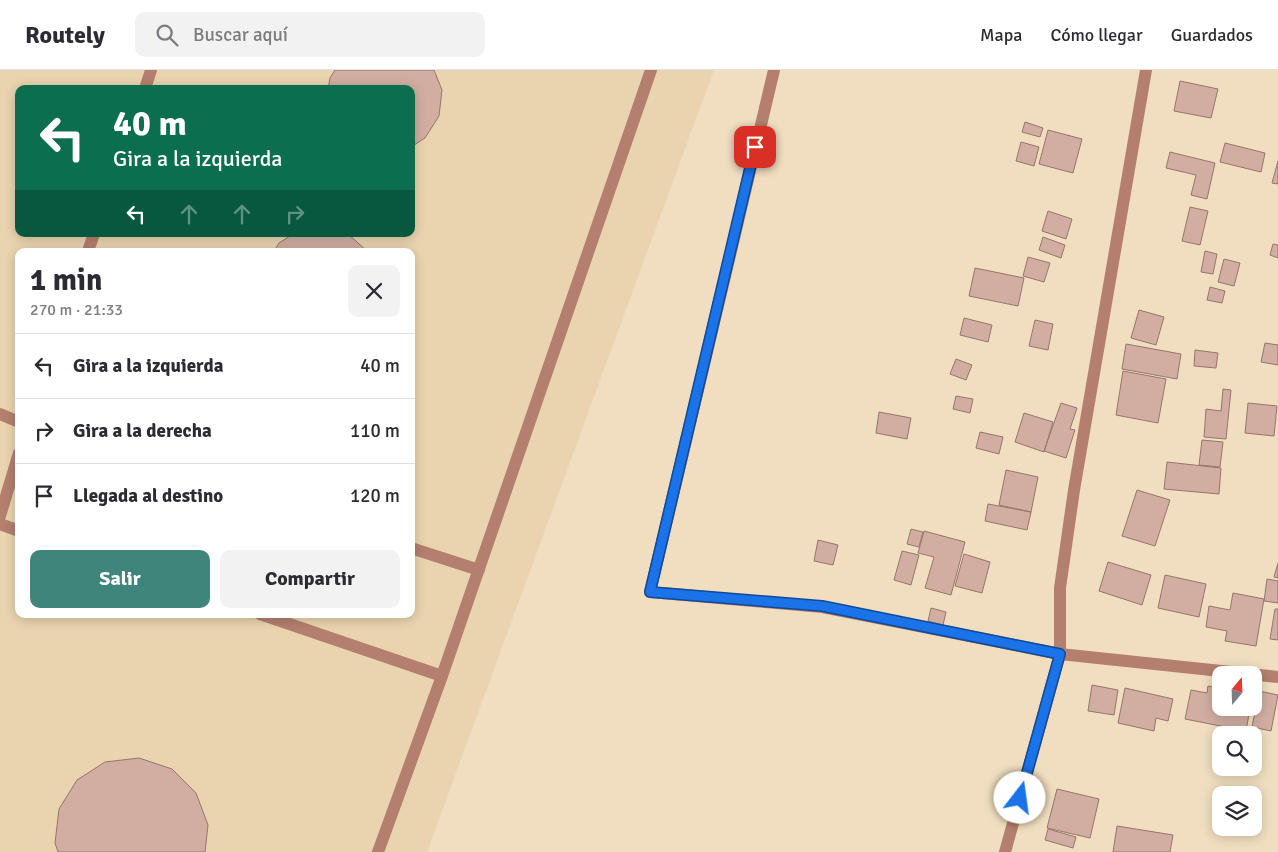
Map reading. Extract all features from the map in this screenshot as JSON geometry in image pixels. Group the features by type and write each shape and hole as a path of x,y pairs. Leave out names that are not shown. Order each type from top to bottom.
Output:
{"street":[{"path":"146,85 151,70"},
{"path":"378,852 442,676 651,70"},
{"path":"774,70 650,592 822,606 1060,654 1278,677"},
{"path":"1005,852 1060,654 1060,588 1074,490 1146,70"},
{"path":"0,414 15,420"},
{"path":"0,516 15,466"},
{"path":"0,524 15,530"},
{"path":"415,549 479,570"},
{"path":"272,618 442,676"}],"shaded area":[{"path":"0,70 714,70 427,852 0,852"}],"building":[{"path":"335,70 434,70 442,90 439,116 425,138 415,144 415,85 329,85 330,78"},
{"path":"1180,81 1218,89 1211,118 1174,111"},
{"path":"1025,122 1043,128 1040,137 1022,132"},
{"path":"1048,130 1082,139 1073,173 1039,164"},
{"path":"1021,142 1039,147 1034,166 1016,161"},
{"path":"1225,143 1265,153 1261,172 1220,162"},
{"path":"1170,152 1215,163 1207,199 1191,195 1196,175 1166,168"},
{"path":"1278,161 1278,184 1272,183"},
{"path":"1190,207 1208,211 1200,245 1182,241"},
{"path":"1048,211 1072,219 1066,239 1042,231"},
{"path":"288,237 351,237 364,248 276,248 279,243"},
{"path":"1043,237 1065,245 1061,258 1039,250"},
{"path":"1273,244 1278,245 1278,258 1270,255"},
{"path":"1205,251 1217,254 1213,274 1201,272"},
{"path":"1028,257 1050,263 1044,282 1023,276"},
{"path":"1224,259 1240,263 1234,286 1218,282"},
{"path":"975,268 1024,278 1018,306 969,296"},
{"path":"1210,287 1225,291 1222,303 1207,300"},
{"path":"1139,310 1164,317 1156,345 1131,338"},
{"path":"964,318 992,325 988,342 960,335"},
{"path":"1035,320 1053,324 1048,350 1029,346"},
{"path":"1265,343 1278,345 1278,365 1261,362"},
{"path":"1126,344 1181,354 1177,379 1122,369"},
{"path":"1195,350 1218,353 1216,368 1194,366"},
{"path":"956,359 972,365 966,380 950,374"},
{"path":"1123,371 1166,379 1158,423 1116,415"},
{"path":"1223,389 1231,390 1226,439 1204,437 1206,409 1221,411"},
{"path":"956,396 973,399 970,413 953,409"},
{"path":"1061,403 1077,408 1070,429 1075,430 1066,458 1044,451"},
{"path":"1248,403 1277,406 1274,436 1245,433"},
{"path":"879,412 911,418 907,439 876,433"},
{"path":"1024,413 1053,422 1044,452 1015,442"},
{"path":"980,432 1003,437 999,454 976,448"},
{"path":"1202,440 1223,442 1220,467 1199,465"},
{"path":"1167,462 1221,468 1219,494 1164,489"},
{"path":"1006,470 1038,477 1031,512 999,505"},
{"path":"1137,490 1170,500 1155,546 1122,536"},
{"path":"988,504 1031,512 1027,530 985,521"},
{"path":"911,529 923,532 919,547 907,544"},
{"path":"924,531 965,542 951,595 925,588 934,557 918,553"},
{"path":"818,540 838,545 833,565 814,561"},
{"path":"902,551 919,555 911,585 894,580"},
{"path":"964,554 990,562 982,593 955,586"},
{"path":"1108,562 1151,575 1142,605 1099,591"},
{"path":"1278,563 1278,578 1274,577"},
{"path":"1165,575 1206,584 1199,617 1158,608"},
{"path":"1267,579 1278,581 1278,603 1264,601"},
{"path":"1233,593 1264,599 1256,646 1225,641 1227,631 1206,627 1209,606 1230,610"},
{"path":"931,608 946,612 943,625 928,621"},
{"path":"1275,609 1278,609 1278,640 1270,639"},
{"path":"1092,685 1118,690 1114,715 1088,711"},
{"path":"1208,686 1212,687 1212,716 1249,716 1247,726 1221,726 1185,719 1191,690 1207,693"},
{"path":"1125,688 1173,699 1168,721 1156,718 1154,731 1118,723"},
{"path":"1262,692 1278,695 1271,731 1262,729 1262,726 1252,726 1254,716 1262,716"},
{"path":"139,758 172,769 196,793 208,825 205,852 58,852 55,843 59,809 77,780 105,762"},
{"path":"1057,789 1099,799 1090,838 1047,828"},
{"path":"1117,826 1173,835 1170,852 1113,852"},
{"path":"1048,829 1076,837 1073,848 1045,840"}],"route":[{"path":"755,147 650,592 822,606 1060,654 1020,798"}]}
